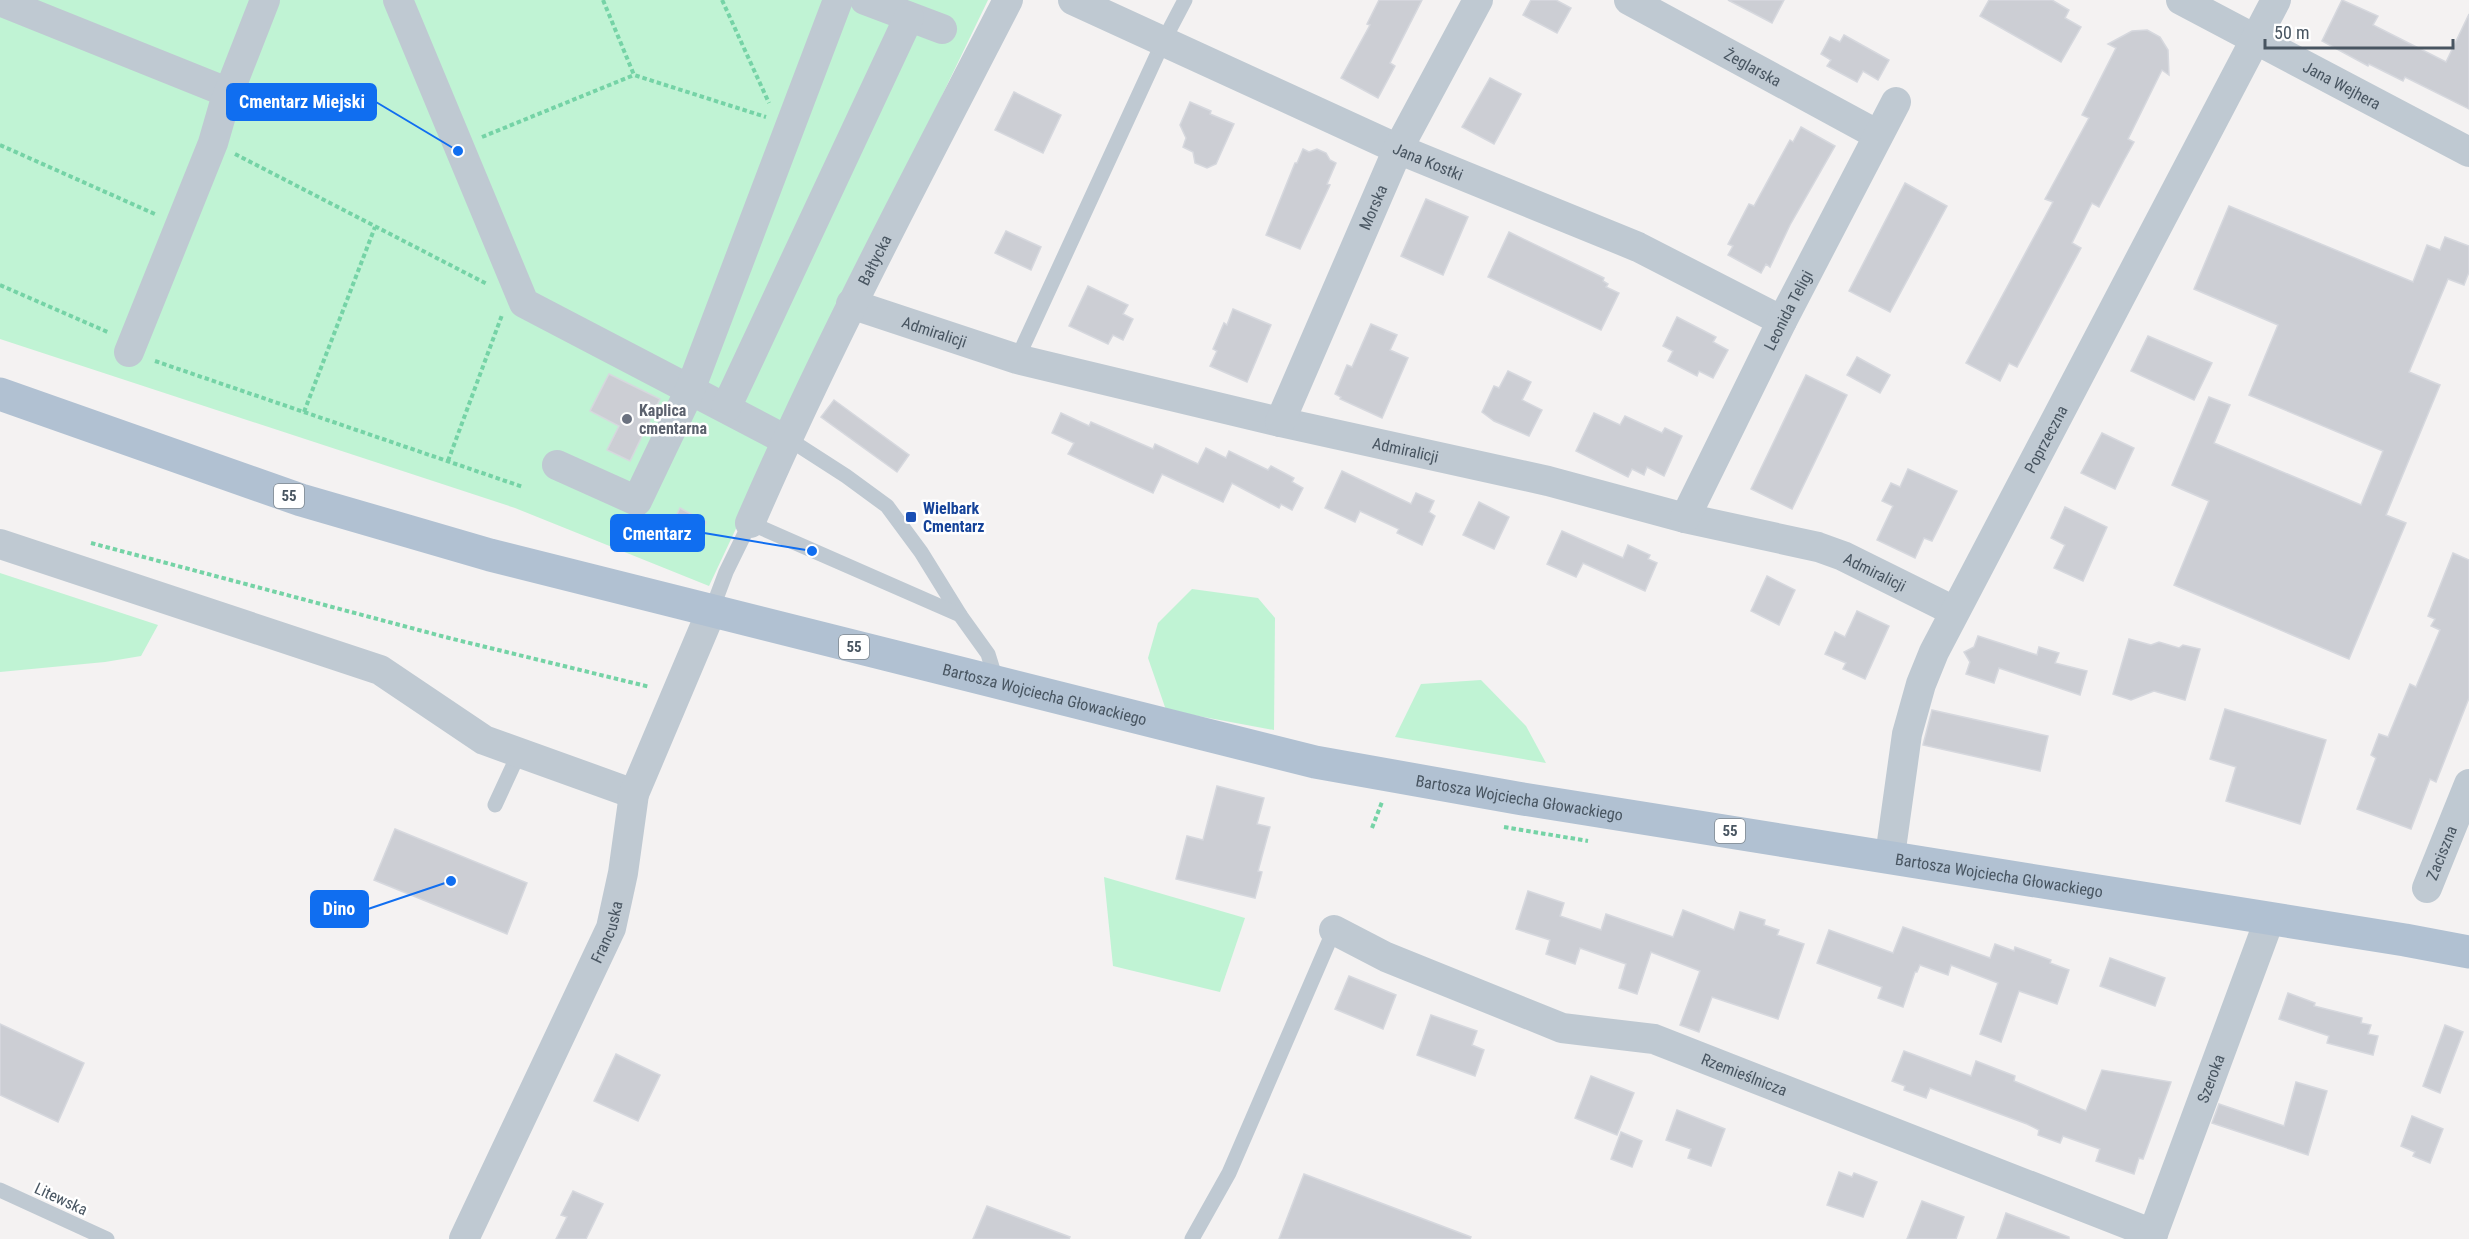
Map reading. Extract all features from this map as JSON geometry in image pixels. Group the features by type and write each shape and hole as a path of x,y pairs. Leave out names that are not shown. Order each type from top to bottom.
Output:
{"main road":[{"name":"Bartosza Wojciecha Głowackiego","path":"0,394 301,500 490,555 1315,762 1517,798 1890,856 2469,952"}],"street":[{"path":"130,348 213,143 229,93 265,0"},
{"path":"398,0 459,147 517,299 787,439"},
{"path":"557,465 637,501 690,390 782,129 838,0"},
{"path":"866,0 942,29"},
{"name":"Bałtycka","path":"750,524 787,439 851,304 1008,0"},
{"name":"Jana Kostki","path":"1073,0 1398,149 1638,247 1782,321"},
{"name":"Morska","path":"1280,422 1398,149 1478,0"},
{"name":"Żeglarska","path":"1629,0 1878,135"},
{"name":"Jana Wejhera","path":"2181,0 2469,152"},
{"name":"Poprzeczna","path":"1890,856 1901,767 1911,716 1926,673 1954,611 2276,0"},
{"path":"0,1 229,93"},
{"path":"726,408 909,16"},
{"name":"Leonida Teligi","path":"1685,518 1782,321 1896,102"},
{"name":"Admiralicji","path":"851,304 1017,359 1280,422 1548,481 1685,518 1827,550 1954,611"},
{"path":"0,544 380,670 484,740 634,794"},
{"name":"Francuska","path":"464,1239 611,928 623,873 634,794 711,612"},
{"name":"Zaciszna","path":"2427,888 2469,784"},
{"name":"Szeroka","path":"2152,1236 2270,918"},
{"name":"Rzemieślnicza","path":"1334,930 1386,957 1562,1028 1654,1039 2152,1236"}],"lane":[{"path":"1017,359 1164,40 1185,0"},
{"path":"787,439 846,476 886,506 921,552 960,615 988,654 997,683"},
{"path":"711,612 726,572 750,524 960,615"},
{"path":"495,805 519,753"},
{"path":"1192,1239 1229,1173 1334,930"},
{"name":"Litewska","path":"0,1190 86,1236 107,1239"}],"path":[{"path":"603,0 634,75"},
{"path":"722,0 782,129"},
{"path":"459,147 634,75 782,129"},
{"path":"213,143 517,299 448,461"},
{"path":"0,145 180,225"},
{"path":"304,412 375,227"},
{"path":"0,285 130,348 304,412 523,486"},
{"path":"89,542 449,638 677,694"},
{"path":"1372,828 1382,801"}],"green space":[{"path":"0,0 988,0 709,586 515,508 0,339"},
{"path":"0,573 158,625 141,656 105,662 0,672"},
{"path":"1192,589 1258,598 1275,618 1274,730 1166,710 1148,658 1158,623"},
{"path":"1481,680 1526,726 1546,763 1395,737 1421,684"},
{"path":"1104,877 1245,918 1220,992 1113,966"}],"building":[{"path":"1379,0 1422,0 1390,63 1395,66 1378,98 1341,78 1370,25 1367,24"},
{"path":"1531,0 1556,0 1571,8 1557,33 1523,15"},
{"path":"1728,0 1784,0 1772,23"},
{"path":"1989,0 2052,0 2069,10 2065,18 2081,27 2061,62 1980,16"},
{"path":"2342,0 2378,16 2373,25 2446,62 2469,14 2469,109 2405,77 2403,81 2369,64 2368,66 2322,41"},
{"path":"2147,30 2160,37 2168,50 2169,75 2162,70 2128,139 2134,142 2099,207 2092,203 2072,243 2081,248 2017,367 2009,363 2000,381 1966,363 2053,202 2045,199 2089,118 2082,115 2116,48 2108,44 2132,31"},
{"path":"1844,35 1889,60 1878,80 1863,71 1857,82 1827,66 1831,60 1821,54 1830,37 1840,42"},
{"path":"1490,78 1521,94 1494,144 1462,127"},
{"path":"1014,92 1061,115 1043,153 995,130"},
{"path":"1190,102 1234,124 1216,164 1207,168 1195,163 1193,152 1183,147 1186,138 1180,125"},
{"path":"1801,127 1835,146 1790,225 1770,267 1766,264 1761,273 1728,255 1733,246 1728,244 1749,204 1754,206 1790,140 1793,142"},
{"path":"1303,149 1309,152 1317,149 1326,153 1330,160 1336,163 1327,184 1330,185 1300,249 1266,235 1295,163"},
{"path":"1905,183 1947,206 1890,312 1849,291"},
{"path":"1426,199 1468,217 1443,275 1401,256"},
{"path":"2229,206 2413,282 2427,245 2440,250 2445,237 2469,246 2469,272 2464,285 2448,279 2409,372 2440,385 2386,515 2406,523 2349,659 2174,585 2209,501 2172,485 2209,397 2230,405 2214,443 2361,505 2383,451 2249,395 2278,325 2194,289"},
{"path":"1006,231 1041,247 1031,270 995,253"},
{"path":"1509,232 1604,278 1603,281 1608,284 1606,287 1619,293 1601,330 1488,277"},
{"path":"1088,286 1128,305 1123,314 1133,319 1123,340 1113,335 1108,344 1069,326"},
{"path":"1233,309 1271,325 1247,382 1210,366 1217,351 1213,349"},
{"path":"1677,317 1716,337 1713,342 1728,350 1713,378 1699,371 1697,376 1668,361 1673,351 1663,346"},
{"path":"1371,324 1397,335 1390,350 1408,358 1382,418 1340,399 1341,397 1335,394 1347,365 1352,367"},
{"path":"2148,336 2212,363 2194,400 2131,371"},
{"path":"1857,357 1890,375 1880,393 1847,375"},
{"path":"1508,371 1531,382 1522,400 1542,410 1529,436 1494,421 1482,412 1494,386 1499,388"},
{"name":"Kaplica cmentarna","path":"609,374 660,399 630,461 607,450 619,426 590,411"},
{"path":"1806,375 1847,395 1792,509 1751,489"},
{"path":"834,400 909,455 897,472 821,417"},
{"path":"1061,413 1089,426 1091,422 1153,449 1155,444 1198,464 1206,448 1226,458 1229,451 1268,470 1271,466 1294,478 1292,482 1303,488 1292,510 1281,504 1279,508 1232,483 1223,502 1162,474 1153,493 1068,454 1074,443 1052,433"},
{"path":"1594,413 1620,425 1625,416 1662,433 1665,428 1682,436 1664,476 1647,467 1644,475 1632,469 1628,477 1576,451"},
{"path":"2102,433 2134,448 2115,489 2081,473"},
{"path":"1908,469 1957,491 1932,541 1924,538 1915,558 1877,540 1893,506 1882,501 1891,483 1900,487"},
{"path":"1342,471 1411,504 1416,493 1434,501 1429,512 1435,516 1422,545 1397,533 1399,529 1360,511 1355,522 1325,508"},
{"path":"1479,502 1509,517 1494,549 1463,535"},
{"path":"2065,507 2107,527 2083,581 2054,568 2065,545 2051,538"},
{"path":"680,508 706,522 698,539 671,527"},
{"path":"1562,531 1623,558 1628,545 1650,555 1648,559 1657,563 1645,591 1583,563 1576,577 1547,564"},
{"path":"2453,553 2469,560 2469,698 2436,782 2430,779 2411,829 2357,809 2376,758 2371,755 2379,734 2388,737 2410,684 2416,687 2440,630 2431,626 2435,619 2428,616"},
{"path":"1767,576 1795,590 1779,625 1751,611"},
{"path":"1857,611 1889,626 1865,679 1843,669 1846,663 1825,654 1835,632 1845,637"},
{"path":"1978,636 2037,655 2039,647 2059,653 2055,663 2087,671 2080,695 1999,668 1994,683 1966,674 1970,662 1964,652 1974,647"},
{"path":"2129,639 2151,645 2159,642 2179,648 2183,645 2200,649 2185,700 2154,691 2131,700 2113,694"},
{"path":"2225,709 2326,740 2300,824 2226,801 2236,767 2210,759"},
{"path":"1932,710 2048,736 2040,771 1923,745"},
{"path":"1217,786 1264,798 1257,824 1270,827 1258,871 1262,872 1255,898 1176,879 1187,836 1203,840"},
{"path":"395,829 527,883 507,934 374,880"},
{"path":"1528,891 1564,903 1560,916 1601,930 1606,914 1673,937 1683,910 1734,930 1740,912 1765,920 1764,925 1779,930 1777,935 1804,944 1778,1019 1712,997 1699,1032 1680,1025 1700,971 1651,952 1637,994 1619,988 1626,964 1580,948 1575,964 1546,954 1550,940 1516,929"},
{"path":"1903,927 1990,958 1995,944 2014,951 2015,947 2051,960 2050,963 2069,970 2057,1004 2019,991 2001,1042 1980,1034 1998,983 1951,965 1948,975 1920,965 1915,972 1903,1007 1878,998 1882,987 1817,963 1829,930 1893,953"},
{"path":"2110,958 2165,978 2155,1006 2100,986"},
{"path":"1349,976 1396,995 1383,1029 1335,1009"},
{"path":"2288,993 2315,1003 2314,1006 2362,1018 2361,1023 2371,1025 2368,1034 2378,1036 2373,1055 2327,1043 2329,1036 2279,1019"},
{"path":"1431,1015 1477,1031 1472,1045 1484,1050 1475,1076 1417,1055"},
{"path":"0,1024 84,1063 58,1122 0,1095"},
{"path":"2445,1025 2463,1032 2440,1093 2423,1086"},
{"path":"1904,1051 1971,1076 1976,1061 2015,1076 2014,1081 2086,1111 2102,1070 2171,1082 2143,1159 2139,1158 2134,1174 2096,1161 2100,1149 2063,1136 2060,1143 2038,1135 2039,1130 2027,1124 1930,1088 1926,1098 1904,1090 1905,1086 1892,1081"},
{"path":"616,1054 660,1075 638,1121 594,1101"},
{"path":"1591,1076 1634,1093 1617,1135 1575,1118"},
{"path":"2296,1082 2327,1091 2308,1155 2212,1123 2219,1104 2284,1126"},
{"path":"1677,1110 1725,1129 1711,1166 1688,1158 1691,1149 1666,1140"},
{"path":"2412,1116 2443,1129 2430,1163 2413,1156 2415,1152 2401,1146"},
{"path":"1621,1132 1642,1141 1632,1167 1611,1159"},
{"path":"1839,1172 1852,1177 1854,1173 1877,1182 1863,1217 1827,1205"},
{"path":"1304,1174 1471,1237 1470,1239 1279,1239"},
{"path":"573,1191 603,1204 586,1239 556,1239 567,1217 561,1215"},
{"path":"1922,1201 1964,1217 1956,1239 1907,1239"},
{"path":"987,1206 1070,1237 1069,1239 973,1239"},
{"path":"2006,1213 2069,1237 2069,1239 1997,1239"}],"place":[{"name":"Cmentarz Miejski","path":"458,151"},
{"name":"Kaplica cmentarna","path":"627,419"},
{"name":"Wielbark Cmentarz","path":"911,517"},
{"name":"Cmentarz","path":"812,551"},
{"name":"Dino","path":"451,881"}]}
